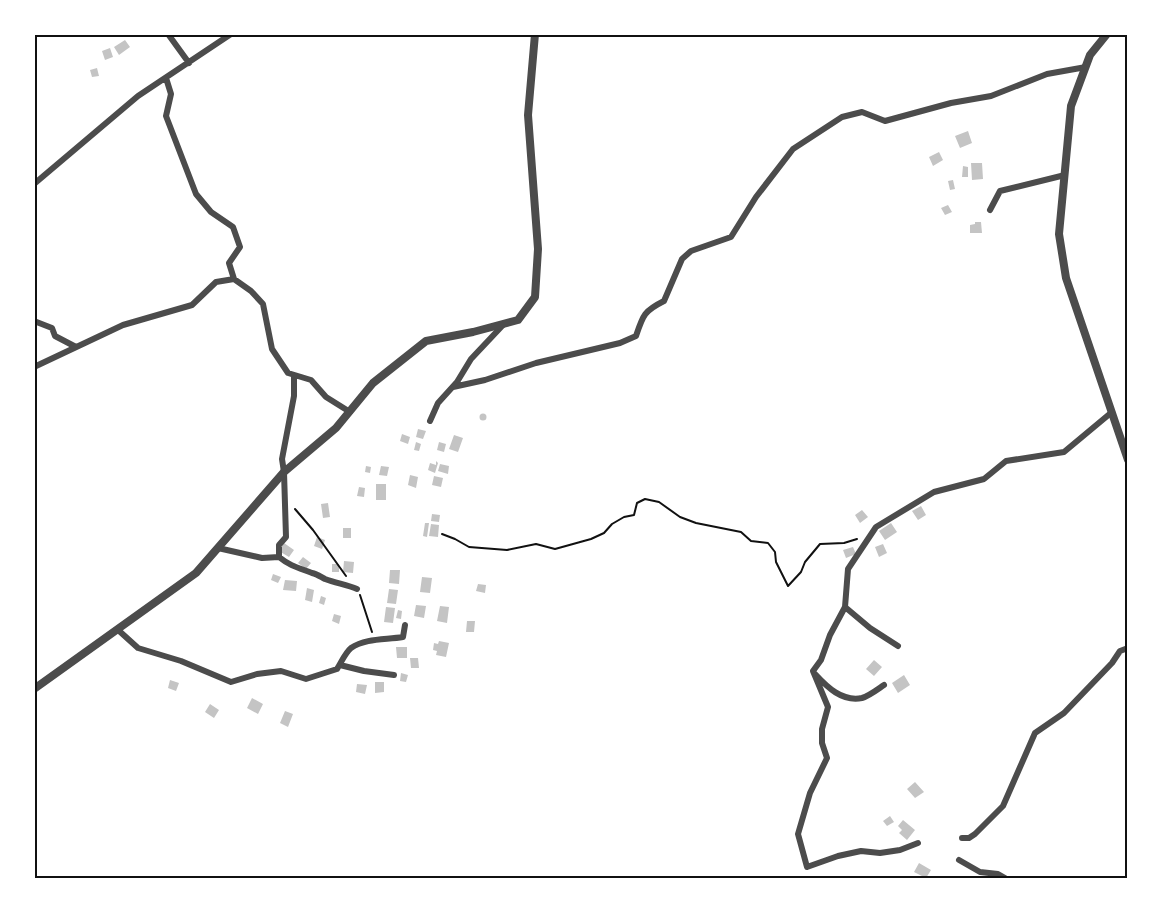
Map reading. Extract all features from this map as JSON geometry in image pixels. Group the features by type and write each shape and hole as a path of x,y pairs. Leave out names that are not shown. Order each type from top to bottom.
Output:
{"street":[{"path":"168,34 189,63"},
{"path":"34,184 138,96 231,34"},
{"path":"34,689 196,573 284,472 336,428 373,384 426,341 518,320 535,297 538,249 528,115 535,34"},
{"path":"1107,34 1090,55 1071,106 1059,234 1066,278 1128,460"},
{"path":"453,387 485,380 536,363 620,343 636,336 647,309 664,301 682,260 691,251 731,237 756,197 793,149 842,117 862,112 885,121 951,103 991,96 1047,74 1086,67"},
{"path":"166,78 171,94 166,116 196,194 211,212 233,227 240,247 229,263 234,279 251,291 263,304 272,349 288,374 311,380 326,397 350,412"},
{"path":"990,210 1000,191 1065,175"},
{"path":"34,367 123,325 192,305 216,282 234,279"},
{"path":"34,321 52,328 56,336 76,347"},
{"path":"430,420 438,403 453,387 471,359 503,324"},
{"path":"279,557 279,545 286,537 282,449 294,396 294,375"},
{"path":"813,671 821,660 830,635 845,607 848,569 876,527 934,492 984,479 1006,460 1064,452 1112,412"},
{"path":"218,548 262,558 279,557 300,570 312,572 357,589"},
{"path":"845,607 870,628 898,646"},
{"path":"117,629 138,648 181,661 231,681 280,671 306,679 338,669 349,649 372,639 403,637 405,625"},
{"path":"962,838 969,838 975,834 1003,806 1035,733 1064,713 1112,663 1120,651 1128,648"},
{"path":"340,665 394,675"},
{"path":"813,671 830,690 843,696 863,698 884,685"},
{"path":"813,671 828,707 822,729 822,743 827,758 810,793 798,834 807,867 861,851 880,853 900,850 918,843"},
{"path":"958,860 980,872 998,874 1005,879"}],"path":[{"path":"285,498 313,530 357,589 364,602 369,628 377,639"},
{"path":"442,534 455,538 469,547 507,550 536,544 555,549 580,543 604,533 612,524 624,517 634,515 636,503 645,499 659,502 680,517 696,523 741,532 752,541 768,543 775,552 776,562 788,586 801,572 805,562 820,544 844,543 858,538 868,539"}],"building":[{"path":"125,40 130,47 119,55 114,47"},
{"path":"110,48 113,57 105,60 102,51"},
{"path":"97,68 99,76 92,77 90,70"},
{"path":"968,131 972,143 960,148 955,136"},
{"path":"939,152 943,160 933,166 929,157"},
{"path":"971,163 982,163 983,179 972,180"},
{"path":"963,166 968,167 968,177 962,177"},
{"path":"953,180 955,189 950,190 948,181"},
{"path":"948,205 952,212 945,215 941,208"},
{"path":"981,222 982,233 970,233 970,225"},
{"path":"483,414 486,417 483,420 480,417"},
{"path":"418,429 426,431 423,439 416,437"},
{"path":"402,434 410,437 408,444 400,441"},
{"path":"454,435 463,438 458,452 449,449"},
{"path":"416,442 421,444 419,451 414,450"},
{"path":"439,442 446,444 444,452 437,450"},
{"path":"436,461 438,463 435,473 428,470 430,463 436,465"},
{"path":"440,464 449,466 448,474 438,471"},
{"path":"366,466 371,467 370,473 365,472"},
{"path":"381,466 389,467 387,476 379,475"},
{"path":"410,475 418,477 416,488 408,485"},
{"path":"434,476 443,478 441,487 432,485"},
{"path":"376,484 386,484 386,500 376,500"},
{"path":"359,487 365,488 364,497 357,496"},
{"path":"328,503 330,517 323,518 321,504"},
{"path":"921,506 926,515 918,520 912,511"},
{"path":"862,510 868,517 860,523 855,515"},
{"path":"432,514 440,515 439,522 431,521"},
{"path":"425,523 429,523 427,537 423,536"},
{"path":"891,523 897,532 885,540 879,531"},
{"path":"431,524 439,525 438,537 429,536"},
{"path":"343,528 351,528 351,538 343,538"},
{"path":"317,537 325,540 322,549 314,546"},
{"path":"284,543 294,550 289,557 279,551"},
{"path":"883,544 887,553 879,557 875,547"},
{"path":"853,547 856,554 846,558 843,550"},
{"path":"303,557 311,563 306,569 298,563"},
{"path":"344,561 354,562 353,573 343,572"},
{"path":"332,564 339,564 339,572 332,572"},
{"path":"390,570 400,570 399,584 389,583"},
{"path":"273,574 281,577 278,583 271,580"},
{"path":"422,577 432,578 430,593 420,592"},
{"path":"285,580 297,581 296,591 283,590"},
{"path":"478,584 486,585 485,593 476,591"},
{"path":"307,588 314,590 312,602 305,600"},
{"path":"389,589 398,590 396,604 387,603"},
{"path":"321,596 326,598 324,605 319,603"},
{"path":"416,605 426,606 424,618 414,616"},
{"path":"440,606 449,607 447,623 437,621"},
{"path":"386,607 395,608 393,623 384,622"},
{"path":"398,610 402,611 401,619 396,618"},
{"path":"334,614 341,616 339,624 332,621"},
{"path":"467,621 475,621 474,632 466,632"},
{"path":"439,641 449,643 446,657 436,655 437,651 433,650 434,643 438,644"},
{"path":"396,647 407,647 407,658 397,658"},
{"path":"410,658 418,658 419,668 411,668"},
{"path":"874,660 882,667 874,676 866,669"},
{"path":"401,673 408,675 406,682 400,681"},
{"path":"904,675 910,685 898,693 892,683"},
{"path":"170,680 179,683 176,691 168,688"},
{"path":"375,682 384,682 384,692 375,693"},
{"path":"357,684 367,685 365,694 356,692"},
{"path":"252,698 263,704 258,714 247,708"},
{"path":"210,704 219,710 214,718 205,712"},
{"path":"285,711 293,714 288,727 280,723"},
{"path":"915,782 924,792 915,798 907,789"},
{"path":"890,816 894,822 887,826 883,821"},
{"path":"903,820 915,830 907,840 899,833 902,830 898,826"},
{"path":"919,863 931,870 926,878 914,872"}]}
